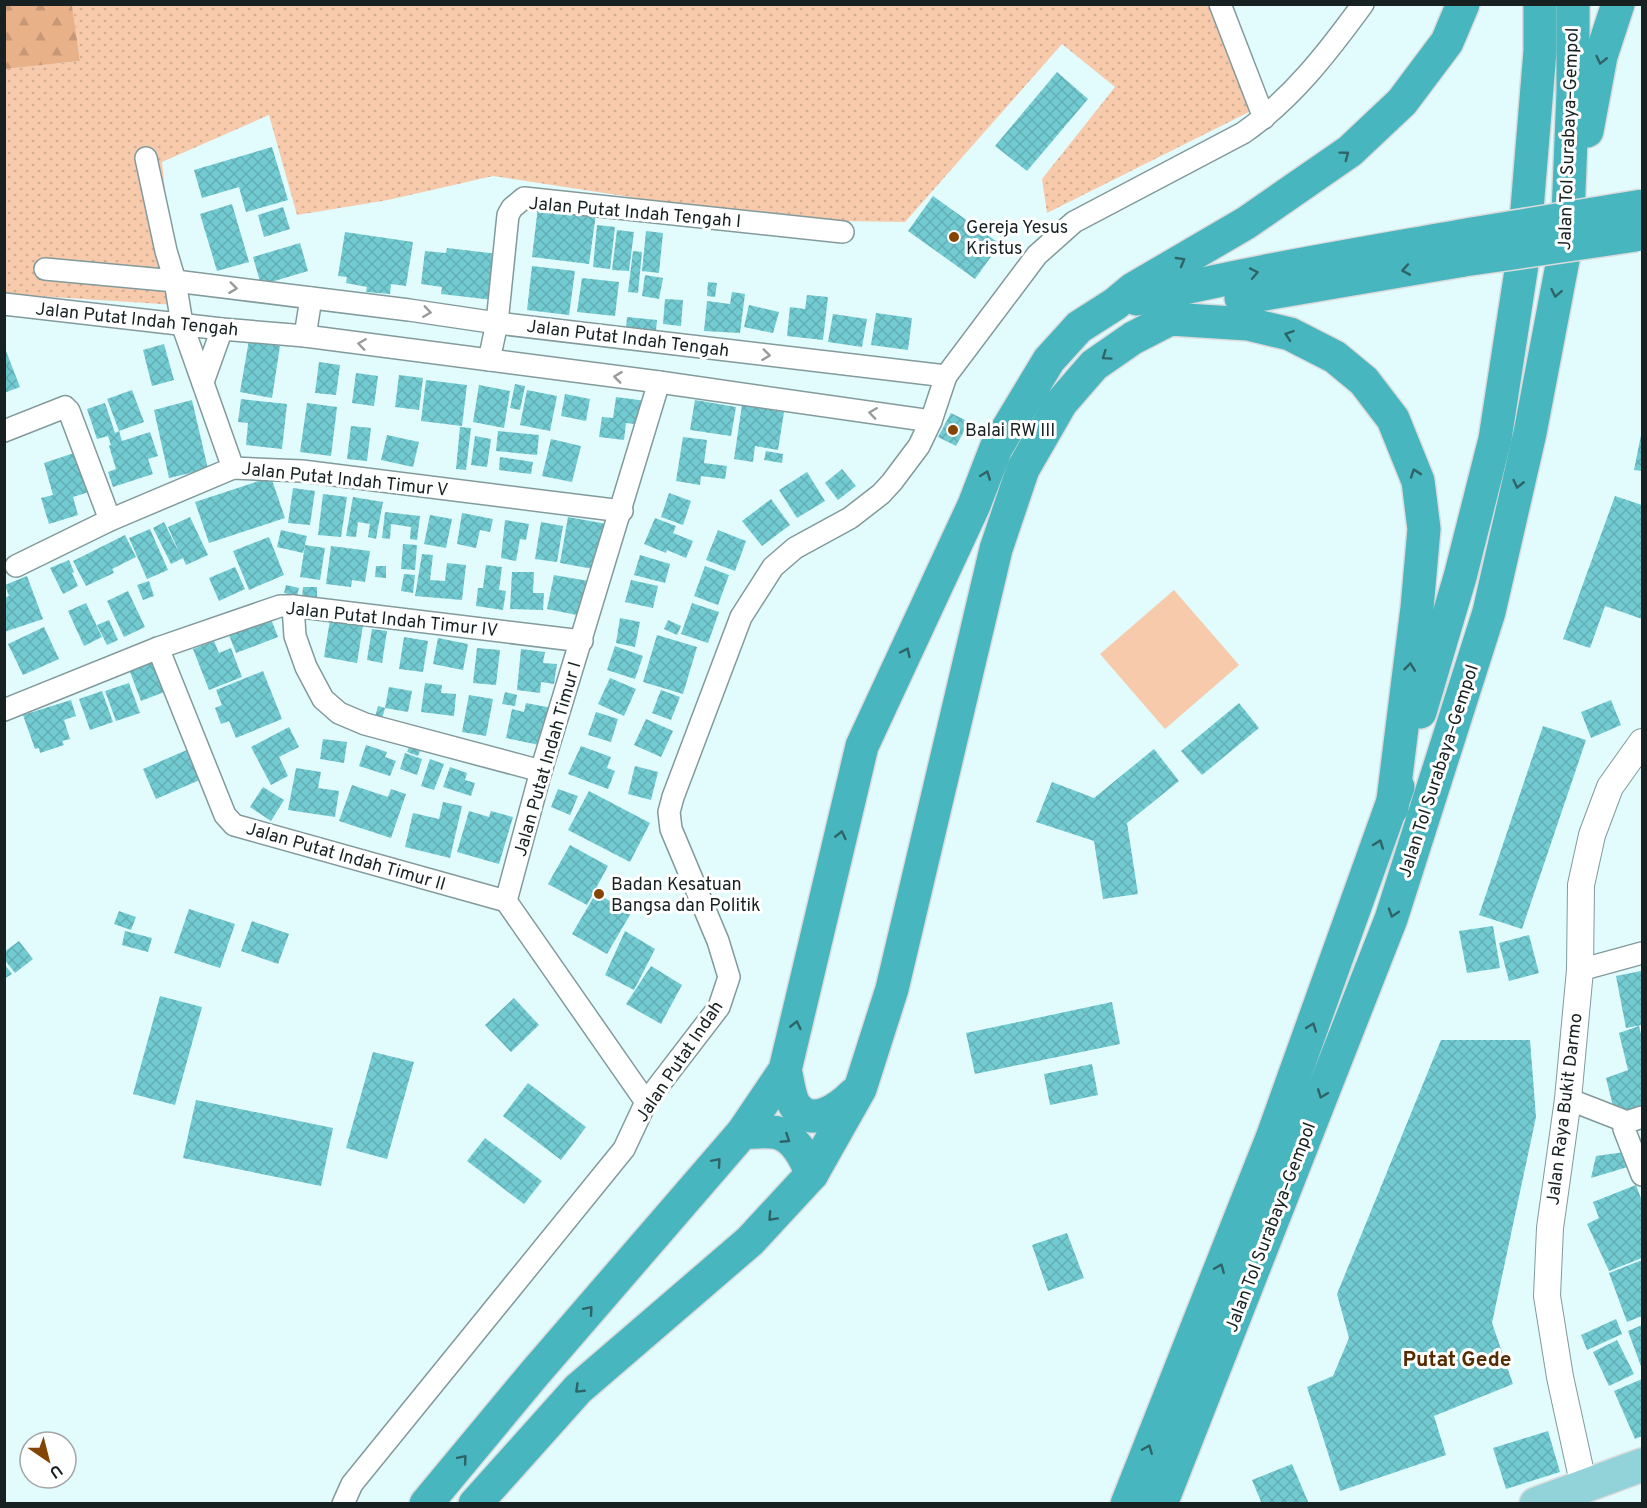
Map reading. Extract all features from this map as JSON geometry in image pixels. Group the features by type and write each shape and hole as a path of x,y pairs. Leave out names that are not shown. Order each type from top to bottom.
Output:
{"highway":[{"path":"426,1503 743,1132 785,1070 862,746 974,505 996,448 1049,360 1079,327 1115,304 1133,289 1269,208 1350,151 1402,102 1448,42 1463,4"},
{"name":"Jalan Tol Surabaya–Gempol","path":"1126,1503 1272,1138 1392,808 1460,577 1495,439 1523,258 1540,51 1540,4"},
{"name":"Jalan Tol Surabaya–Gempol","path":"1161,1503 1391,919 1489,612 1530,433 1567,238 1573,4"},
{"path":"1567,238 1601,56 1618,4"},
{"path":"1115,304 1227,278 1468,247 1641,220"},
{"path":"480,1499 578,1389 750,1240 812,1174 860,1089 892,989 996,549 1023,469 1060,403 1094,365 1133,338 1170,320 1224,300 1468,247"},
{"path":"1170,320 1248,324 1290,333 1335,357 1364,381 1393,419 1402,438 1418,481 1424,529 1418,608 1392,808"},
{"path":"785,1070 795,1105 802,1112 818,1117 840,1108 860,1089"},
{"path":"743,1132 778,1133 792,1141 805,1158 812,1174"}],"main road":[{"path":"1536,1503 1642,1465"}],"street":[{"path":"1220,4 1264,118"},
{"name":"Jalan Putat Indah","path":"343,1503 352,1484 624,1149 646,1102 719,1007 729,977 718,941 671,829 669,812 741,617 773,567 795,548 849,518 881,494 919,446 931,421 946,376 1037,255 1074,222 1243,133 1264,118 1327,54 1363,4"},
{"path":"146,158 166,251 175,281 182,324 233,468"},
{"name":"Jalan Putat Indah Tengah I","path":"489,360 497,323 508,215 512,208 524,198 843,232"},
{"name":"Jalan Putat Indah Tengah","path":"45,269 175,281 497,323 946,376"},
{"path":"305,336 311,298"},
{"name":"Jalan Putat Indah Tengah","path":"4,304 222,329 305,336 659,382 931,421"},
{"path":"202,382 222,329"},
{"name":"Jalan Putat Indah Timur I","path":"506,901 541,771 622,511 659,382"},
{"path":"4,431 65,407 69,411 110,520"},
{"name":"Jalan Putat Indah Timur V","path":"16,566 110,520 233,468 302,471 622,511"},
{"name":"Jalan Putat Indah Timur IV","path":"4,710 158,648 280,606 582,641"},
{"path":"293,606 295,636 306,667 323,699 339,713 364,724 541,771"},
{"name":"Jalan Putat Indah Timur II","path":"158,648 225,815 234,825 506,901"},
{"name":"Jalan Raya Bukit Darmo","path":"1584,1487 1560,1377 1547,1296 1550,1228 1568,1099 1580,970 1581,885 1592,835 1610,787 1642,742"},
{"path":"506,901 646,1102"},
{"path":"1580,970 1642,953"},
{"path":"1568,1099 1635,1120"},
{"path":"1635,1120 1624,1129 1642,1175"}],"shaded area":[{"path":"1212,4 1249,112 1047,213 1042,179 1115,87 1062,44 905,222 780,220 493,176 388,200 297,215 269,115 162,162 177,305 5,294 4,69 80,61 72,5"},
{"path":"1174,590 1239,665 1165,729 1100,654"}],"green space":[{"path":"4,5 72,5 80,61 5,69"}],"building":[{"path":"1057,72 1088,99 1027,171 995,146"},
{"path":"272,147 288,200 246,212 239,187 202,198 194,170"},
{"name":"Gereja Yesus Kristus","path":"933,196 1000,244 975,279 908,231"},
{"path":"232,204 249,262 217,271 200,214"},
{"path":"283,207 290,229 264,237 258,215"},
{"path":"538,207 596,214 589,264 532,257"},
{"path":"597,225 615,227 610,269 593,267"},
{"path":"617,230 634,232 629,271 612,270"},
{"path":"646,231 663,233 659,273 642,271"},
{"path":"345,232 413,242 406,286 391,284 390,294 366,292 367,287 346,283 347,277 338,276"},
{"path":"300,243 308,271 261,285 253,257"},
{"path":"447,248 498,254 493,300 441,294 442,287 421,284 425,251 446,253"},
{"path":"633,251 642,252 638,293 628,292"},
{"path":"532,266 575,271 569,315 527,310"},
{"path":"645,275 663,278 659,299 642,296"},
{"path":"582,278 619,282 615,316 577,312"},
{"path":"708,282 717,283 715,297 707,296"},
{"path":"732,292 745,294 740,333 704,331 707,301 730,304"},
{"path":"807,295 828,297 823,340 787,336 790,307 805,309"},
{"path":"665,299 683,300 681,326 663,324"},
{"path":"749,305 779,312 773,333 744,327"},
{"path":"876,313 912,318 908,350 871,345"},
{"path":"833,314 867,319 862,347 828,342"},
{"path":"627,317 657,320 656,330 626,328"},
{"path":"249,340 280,346 272,398 240,392"},
{"path":"164,344 174,380 152,386 143,350"},
{"path":"4,346 20,387 4,393"},
{"path":"319,362 340,365 336,395 315,393"},
{"path":"356,373 378,376 374,406 352,403"},
{"path":"399,375 423,378 419,410 395,407"},
{"path":"426,380 467,385 462,426 421,421"},
{"path":"515,384 525,386 520,410 510,408"},
{"path":"479,385 510,391 504,428 473,422"},
{"path":"132,390 144,422 119,431 107,399"},
{"path":"527,390 557,396 550,431 520,425"},
{"path":"565,394 590,399 586,421 561,416"},
{"path":"616,397 646,401 643,425 626,423 624,440 599,437 602,417 613,418"},
{"path":"241,399 287,404 282,449 246,445 248,423 238,422"},
{"path":"192,400 208,469 169,478 154,410"},
{"path":"695,400 736,407 731,436 690,430"},
{"path":"105,403 115,433 119,431 122,441 150,432 158,456 148,459 153,474 113,487 108,472 116,469 108,436 97,439 87,409"},
{"path":"307,403 337,407 331,456 300,452"},
{"path":"742,405 784,412 778,450 755,446 753,462 734,459"},
{"name":"Balai RW III","path":"951,413 969,422 956,446 938,437"},
{"path":"351,426 371,428 367,461 347,459"},
{"path":"460,427 471,428 466,470 456,469"},
{"path":"498,431 539,435 537,455 496,451"},
{"path":"387,435 419,442 413,467 381,460"},
{"path":"1642,435 1642,471 1634,470"},
{"path":"475,436 491,439 487,467 471,465"},
{"path":"683,437 707,440 704,463 727,466 725,479 701,476 700,485 676,481"},
{"path":"551,439 581,446 572,482 542,476"},
{"path":"80,451 92,491 73,497 78,515 49,524 41,498 53,495 44,463"},
{"path":"766,451 783,454 782,463 764,460"},
{"path":"500,457 533,462 531,474 499,470"},
{"path":"842,469 856,486 838,500 825,483"},
{"path":"807,472 825,501 797,518 779,490"},
{"path":"271,477 285,518 209,543 195,502"},
{"path":"293,488 315,491 310,525 288,523"},
{"path":"669,493 691,501 683,525 661,517"},
{"path":"323,494 347,497 341,537 318,535"},
{"path":"1615,496 1642,505 1642,619 1605,606 1590,648 1563,639"},
{"path":"353,497 383,502 376,539 368,537 370,524 358,522 356,537 346,536"},
{"path":"771,499 790,525 762,546 742,521"},
{"path":"385,512 420,516 417,540 410,539 411,527 391,524 390,539 382,538"},
{"path":"462,513 493,519 490,532 480,530 476,548 457,544"},
{"path":"430,515 452,519 446,548 424,544"},
{"path":"190,517 208,555 186,565 183,558 171,564 153,528 164,522 181,557 168,527"},
{"path":"568,517 607,524 599,570 560,563"},
{"path":"655,518 676,526 673,533 693,541 686,558 644,544"},
{"path":"505,520 529,524 526,540 520,539 516,561 501,558"},
{"path":"541,522 563,526 557,562 535,559"},
{"path":"150,529 168,570 147,579 129,538"},
{"path":"281,530 307,536 303,553 277,547"},
{"path":"718,530 746,541 735,571 706,560"},
{"path":"125,535 136,557 112,569 114,573 86,586 73,561"},
{"path":"269,537 284,575 249,590 233,551"},
{"path":"403,544 417,545 415,570 401,569"},
{"path":"305,545 325,548 320,580 300,577"},
{"path":"331,546 370,551 365,582 352,580 351,587 326,584"},
{"path":"422,554 433,555 430,580 445,581 447,563 466,565 462,600 415,596"},
{"path":"640,555 670,564 665,583 634,575"},
{"path":"69,560 78,586 63,594 50,568"},
{"path":"486,565 502,567 499,590 506,591 503,610 476,606 478,588 483,588"},
{"path":"376,566 386,566 386,578 375,577"},
{"path":"705,566 729,575 718,605 694,596"},
{"path":"235,567 245,589 219,601 209,578"},
{"path":"512,572 534,572 533,593 544,593 543,610 510,609"},
{"path":"404,574 415,575 413,593 401,591"},
{"path":"554,575 588,581 582,616 547,609"},
{"path":"27,576 43,619 4,632 4,598 9,596 5,585"},
{"path":"631,580 658,586 653,608 625,602"},
{"path":"149,581 154,596 143,600 137,585"},
{"path":"286,585 299,588 297,596 284,593"},
{"path":"303,587 317,587 317,598 302,597"},
{"path":"128,591 145,627 124,637 107,601"},
{"path":"86,603 102,637 84,646 68,611"},
{"path":"692,603 719,612 708,643 681,634"},
{"path":"620,618 640,622 635,647 616,643"},
{"path":"271,619 278,637 236,653 229,635"},
{"path":"109,620 118,640 107,645 97,625"},
{"path":"330,620 363,625 357,663 324,657"},
{"path":"668,620 681,626 677,635 664,629"},
{"path":"44,627 59,659 23,675 8,644"},
{"path":"372,629 387,631 382,663 367,660"},
{"path":"657,635 697,647 683,694 643,682"},
{"path":"404,637 428,641 423,672 399,669"},
{"path":"438,638 468,644 463,670 433,664"},
{"path":"214,641 219,653 231,648 242,677 209,690 193,649"},
{"path":"615,646 643,656 635,679 607,670"},
{"path":"477,648 500,650 496,685 473,683"},
{"path":"521,649 545,652 543,663 557,664 554,684 541,682 540,693 517,690"},
{"path":"159,657 172,689 141,701 129,669"},
{"path":"263,671 282,719 236,738 229,721 221,724 215,708 222,705 216,690"},
{"path":"610,678 636,689 624,716 598,704"},
{"path":"129,683 140,713 116,721 105,691"},
{"path":"425,683 442,685 441,693 456,694 454,716 421,712"},
{"path":"389,687 412,691 408,712 385,708"},
{"path":"661,690 680,697 671,720 652,713"},
{"path":"102,691 113,722 90,730 79,699"},
{"path":"505,692 517,695 515,706 502,704"},
{"path":"469,695 493,699 486,736 462,732"},
{"path":"71,700 76,716 64,720 70,739 62,741 64,745 40,753 39,748 35,749 23,715"},
{"path":"1611,700 1621,725 1591,738 1581,712"},
{"path":"526,703 552,708 544,746 506,738 512,709 524,712"},
{"path":"1239,703 1259,728 1202,775 1181,751"},
{"path":"378,706 385,708 382,719 375,717"},
{"path":"596,712 618,719 611,742 588,735"},
{"path":"646,719 673,731 661,757 634,745"},
{"path":"1543,726 1586,740 1522,929 1479,915"},
{"path":"289,727 299,747 279,757 288,776 271,785 251,747"},
{"path":"323,739 347,742 344,763 320,759"},
{"path":"411,742 422,746 418,756 407,752"},
{"path":"366,745 387,752 385,757 396,761 390,776 359,766"},
{"path":"581,746 611,757 607,768 615,771 608,789 568,774"},
{"path":"189,749 202,779 156,799 143,769"},
{"path":"1154,749 1179,781 1127,823 1138,894 1103,899 1094,841 1036,822 1052,782 1094,798"},
{"path":"405,753 422,759 417,775 400,769"},
{"path":"430,759 444,764 434,790 421,786"},
{"path":"635,766 658,772 651,800 628,794"},
{"path":"450,767 467,773 465,780 475,783 471,796 443,787"},
{"path":"296,768 321,772 318,788 339,791 335,817 288,810"},
{"path":"352,785 388,797 391,789 406,794 391,838 339,821"},
{"path":"263,787 284,800 271,821 250,807"},
{"path":"558,789 578,796 570,815 551,807"},
{"path":"589,791 650,823 630,862 568,830"},
{"path":"443,802 462,806 450,858 405,847 413,813 439,819"},
{"path":"469,811 489,817 491,811 513,817 499,864 457,852"},
{"path":"570,845 608,866 587,905 548,884"},
{"path":"596,893 631,913 607,954 572,934"},
{"path":"189,909 235,924 220,968 174,953"},
{"path":"119,911 136,917 131,930 114,924"},
{"path":"252,921 289,934 278,964 241,951"},
{"path":"1493,926 1500,968 1467,973 1459,931"},
{"path":"125,931 152,938 148,952 122,945"},
{"path":"625,931 655,949 634,990 605,975"},
{"path":"1529,935 1539,973 1509,981 1499,943"},
{"path":"19,941 33,959 15,973 4,959 4,952"},
{"path":"4,964 12,974 4,979"},
{"path":"651,966 682,985 661,1024 626,1004"},
{"path":"1641,971 1642,1025 1626,1028 1616,976"},
{"path":"160,996 202,1007 175,1105 133,1094"},
{"path":"514,998 539,1025 511,1052 485,1025"},
{"path":"1112,1002 1120,1044 975,1074 966,1033"},
{"path":"1639,1026 1642,1037 1642,1107 1615,1114 1606,1078 1628,1070 1619,1033"},
{"path":"1441,1040 1530,1040 1536,1117 1492,1323 1513,1384 1434,1416 1446,1455 1340,1491 1307,1387 1333,1376 1349,1338 1337,1294"},
{"path":"373,1052 414,1062 387,1159 346,1148"},
{"path":"1092,1064 1098,1095 1050,1105 1044,1074"},
{"path":"528,1083 586,1127 561,1160 503,1116"},
{"path":"196,1100 333,1128 321,1186 183,1158"},
{"path":"485,1138 542,1181 524,1204 467,1161"},
{"path":"1625,1152 1631,1166 1591,1178 1596,1156"},
{"path":"1636,1185 1642,1201 1642,1258 1609,1271 1587,1224 1599,1218 1593,1202"},
{"path":"1067,1233 1084,1278 1048,1291 1032,1245"},
{"path":"1642,1260 1642,1316 1627,1322 1609,1273"},
{"path":"1616,1319 1622,1334 1587,1350 1581,1335"},
{"path":"1642,1325 1642,1369 1628,1331"},
{"path":"1617,1340 1634,1374 1609,1386 1593,1352"},
{"path":"1642,1379 1642,1436 1635,1439 1614,1391"},
{"path":"1548,1431 1560,1472 1506,1489 1493,1448"},
{"path":"1292,1464 1309,1504 1262,1504 1252,1480"}],"place":[{"name":"Gereja Yesus Kristus","path":"954,237"},
{"name":"Balai RW III","path":"953,430"},
{"name":"Badan Kesatuan Bangsa dan Politik","path":"599,894"}],"district":[{"name":"Putat Gede","path":"1457,1359"}]}
